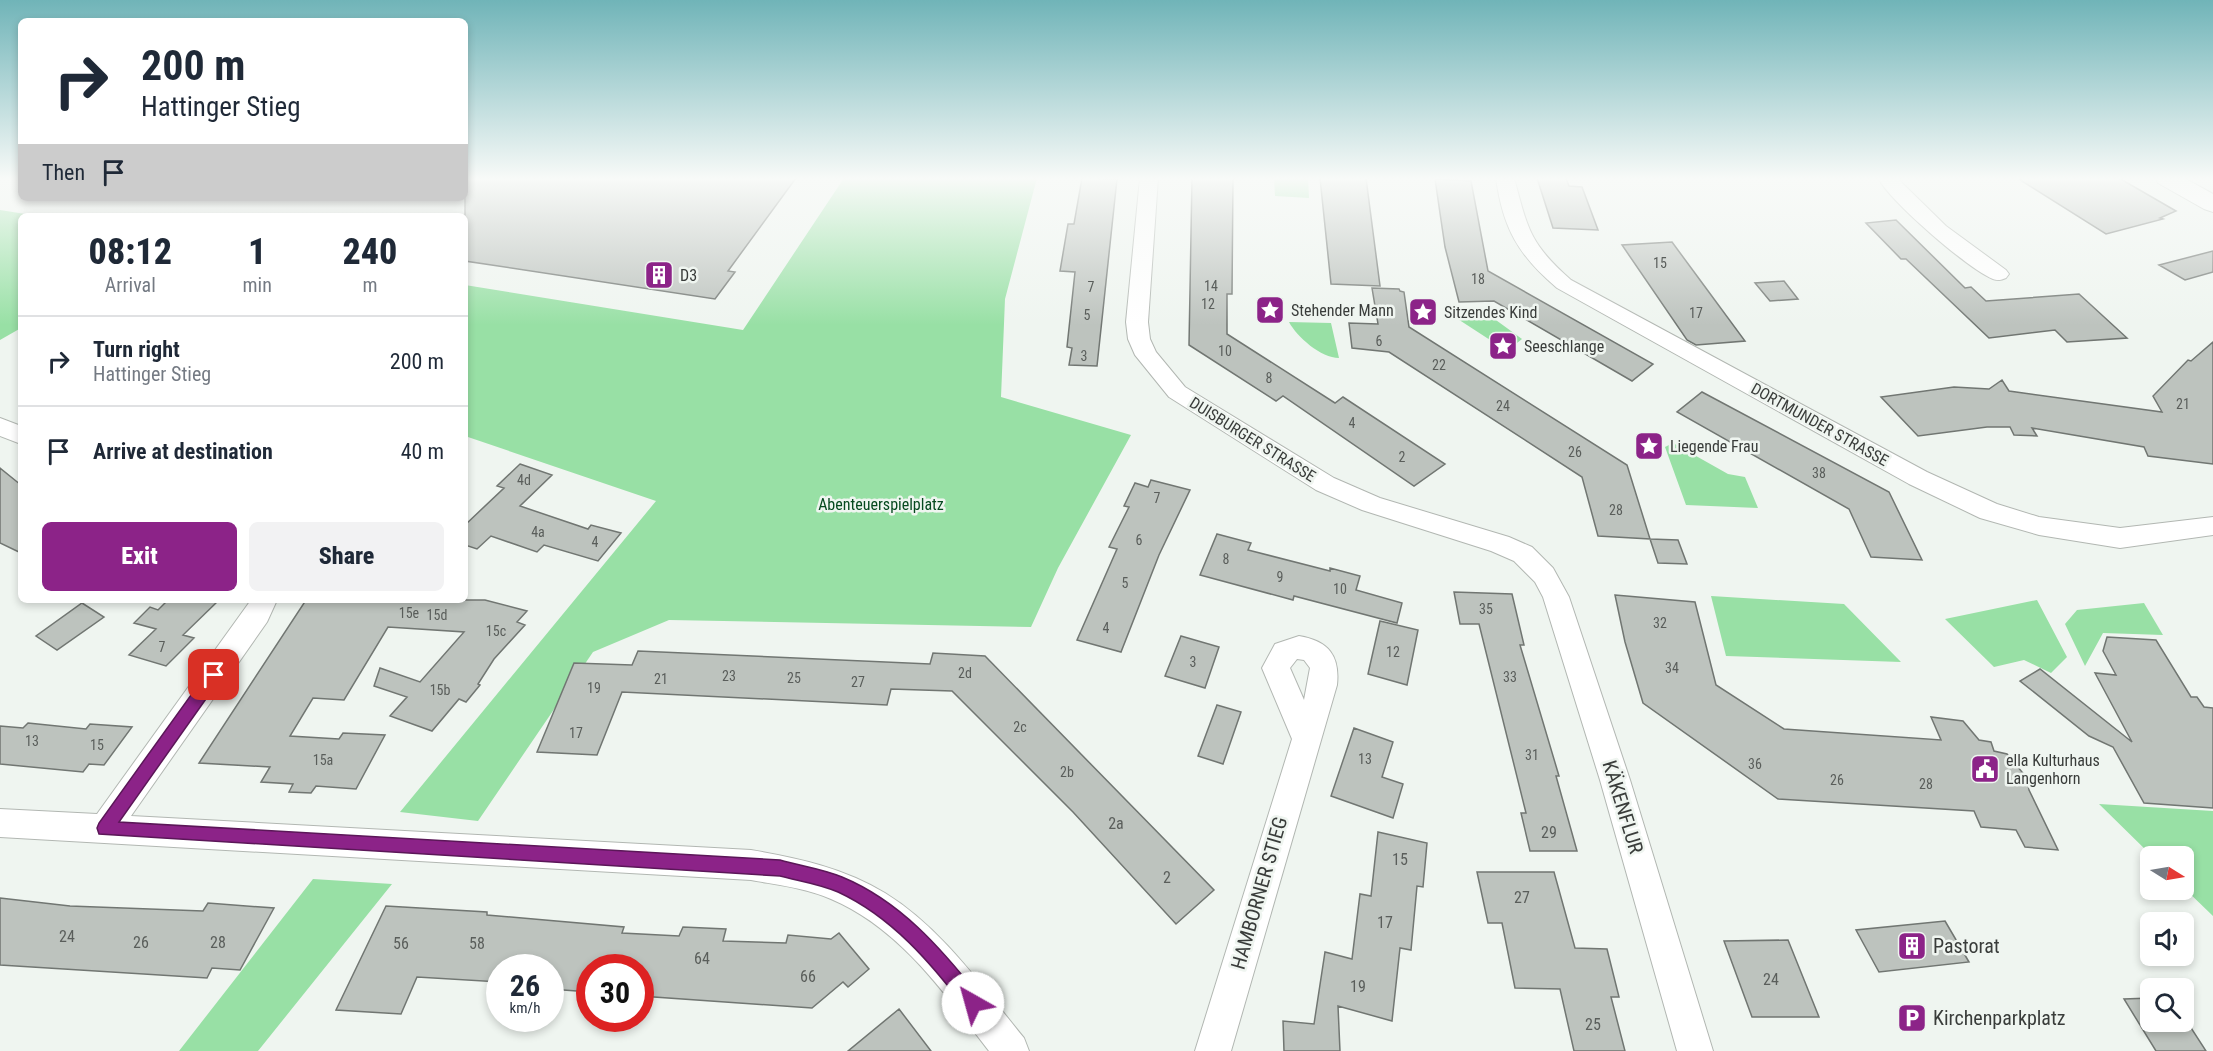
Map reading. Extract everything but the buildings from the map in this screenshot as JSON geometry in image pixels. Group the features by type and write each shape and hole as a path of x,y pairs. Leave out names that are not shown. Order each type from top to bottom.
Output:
{"street":[{"name":"DUISBURGER STRASSE","path":"1145,227 1137,322 1139,339 1146,355 1177,392 1325,484 1371,504 1500,544 1522,555 1538,568"},
{"name":"DORTMUNDER STRASSE","path":"1517,227 1519,237 1534,257 1564,284 1959,499 2039,526 2086,535 2120,538 2213,526"},
{"path":"1940,227 1999,274"},
{"path":"0,426 18,435"},
{"name":"KÄKENFLUR","path":"1538,568 1550,583 1556,597 1608,758 1695,1051"},
{"path":"105,828 257,614 262,603"},
{"name":"HAMBORNER STIEG","path":"1213,1051 1305,736"},
{"path":"0,823 751,865 806,874 838,884 867,898 894,916 943,964 1011,1051"}],"green space":[{"path":"0,227 18,227 18,330 0,340"},
{"name":"Abenteuerspielplatz","path":"811,227 1024,227 1005,299 1001,397 1131,435 1058,568 1031,627 669,620 593,652 478,821 400,812 656,501 468,437 468,285 743,330"},
{"path":"1447,312 1489,315 1522,339 1507,351"},
{"path":"1289,322 1331,323 1339,358 1317,351 1310,346"},
{"path":"1673,443 1728,474 1745,477 1758,508 1686,505 1665,447"},
{"path":"1711,596 1844,604 1901,662 1726,656"},
{"path":"2037,600 2067,657 2051,673 2024,660 1994,667 1945,619"},
{"path":"2144,603 2163,635 2103,633 2085,666 2065,624 2077,610"},
{"path":"2099,804 2213,811 2213,916 2194,898 2194,846 2142,846"},
{"path":"313,879 392,884 258,1051 179,1051"}],"place":[{"name":"D3","path":"659,275"},
{"name":"Stehender Mann","path":"1270,310"},
{"name":"Sitzendes Kind","path":"1423,312"},
{"name":"Seeschlange","path":"1503,346"},
{"name":"Liegende Frau","path":"1649,446"},
{"name":"ella Kulturhaus Langenhorn","path":"1985,769"},
{"name":"Pastorat","path":"1912,946"},
{"name":"Kirchenparkplatz","path":"1912,1018"}],"route":[{"path":"214,675 105,828 780,868 838,884 867,898 894,916 943,964 973,1003"}]}
